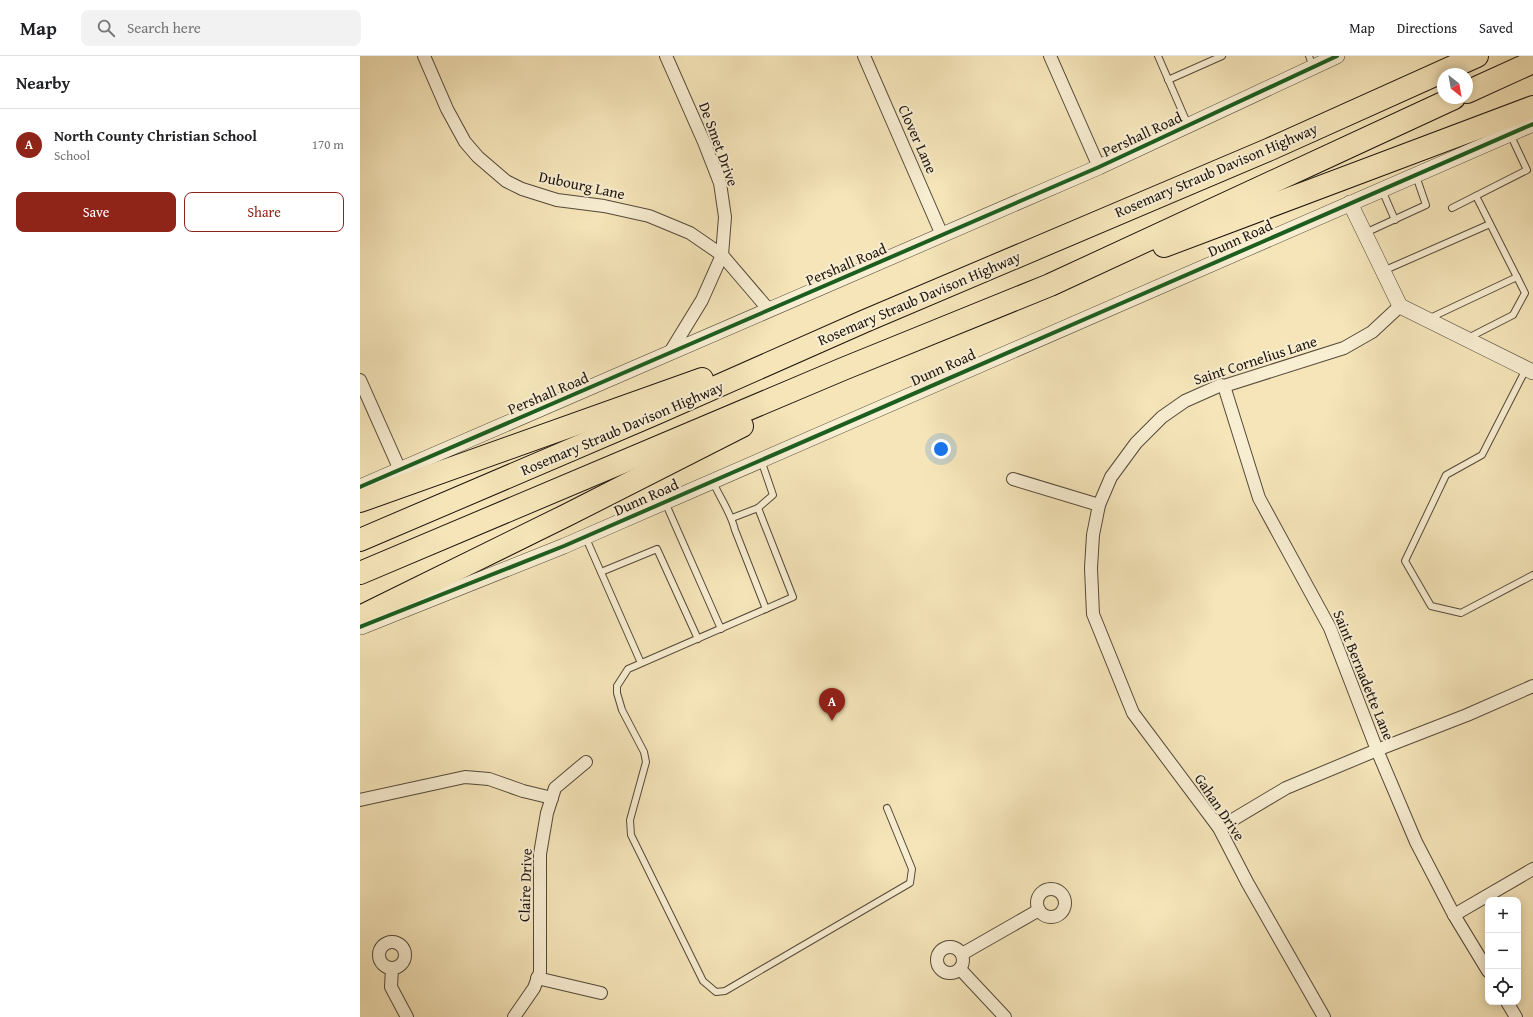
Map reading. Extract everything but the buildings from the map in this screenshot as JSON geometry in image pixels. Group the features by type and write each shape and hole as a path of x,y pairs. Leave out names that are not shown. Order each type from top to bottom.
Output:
{"highway":[{"name":"Rosemary Straub Davison Highway","path":"360,540 657,413 865,321 1268,150 1477,56"},
{"path":"1473,89 1533,62"},
{"name":"Rosemary Straub Davison Highway","path":"360,573 843,369 1050,285 1441,104"},
{"path":"1050,285 1189,238 1533,107"},
{"path":"360,501 865,321"},
{"path":"360,617 565,516 819,386 843,369"}],"street":[{"name":"Dubourg Lane","path":"424,56 447,109 465,142 478,157 506,181 522,189 557,200 604,206 649,216 690,234 722,255 769,310"},
{"name":"De Smet Drive","path":"666,56 704,142 720,183 725,217 722,255 702,300 669,354"},
{"name":"Clover Lane","path":"864,56 942,235"},
{"path":"1050,56 1098,167"},
{"name":"Pershall Road","path":"360,487 1098,167 1188,125 1311,62 1337,56"},
{"name":"Dunn Road","path":"360,628 585,536 1533,124"},
{"path":"1350,203 1400,306 1529,370"},
{"name":"Saint Cornelius Lane","path":"1093,614 1091,568 1093,534 1099,505 1111,477 1136,443 1162,417 1185,401 1221,385 1224,386 1344,348 1372,332 1400,306"},
{"path":"360,380 400,470"},
{"name":"Saint Bernadette Lane","path":"1224,386 1259,498 1330,628 1377,750 1416,842 1454,915 1487,969"},
{"path":"1013,479 1099,505"},
{"name":"Gahan Drive","path":"1093,614 1133,713 1219,828 1247,882 1324,1017"},
{"path":"1219,828 1286,788 1377,750 1467,715 1533,686"},
{"name":"Claire Drive","path":"514,1017 534,988 540,972 540,854 547,814 555,788 586,762"},
{"path":"360,800 464,777 489,780 523,791 552,798"},
{"path":"1454,915 1533,869"},
{"path":"962,954 1039,910"},
{"path":"954,947 962,954 964,959 960,969 956,972 946,973 938,967 936,962 937,956 943,948 954,947"},
{"path":"392,968 391,987 407,1017"},
{"path":"960,969 1005,1017"},
{"path":"537,978 601,993"},
{"path":"1509,1005 1516,1017"}],"lane":[{"path":"1158,56 1188,125"},
{"path":"1168,80 1222,56"},
{"path":"1452,208 1527,170 1510,134"},
{"path":"1365,233 1426,205 1416,175"},
{"path":"1382,189 1394,220"},
{"path":"1466,339 1513,316 1525,293 1476,196"},
{"path":"1383,271 1490,224"},
{"path":"1428,320 1517,277"},
{"path":"1529,370 1482,455 1446,476 1406,561 1431,606 1461,613 1533,575"},
{"path":"732,518 758,508 773,495 761,460"},
{"path":"712,481 719,497 732,518 735,530 766,609"},
{"path":"664,502 721,629"},
{"path":"758,508 793,597 628,669 617,686 617,693 622,710 644,752 646,762 630,820 631,835 703,981 716,992 725,991 910,883 912,869 887,808"},
{"path":"585,536 641,664"},
{"path":"601,572 657,549 698,639"}],"cycle path":[{"path":"360,487 1099,167 1337,56"},
{"path":"360,627 564,546 1533,124"}],"place":[{"name":"North County Christian School","path":"832,721"}]}
